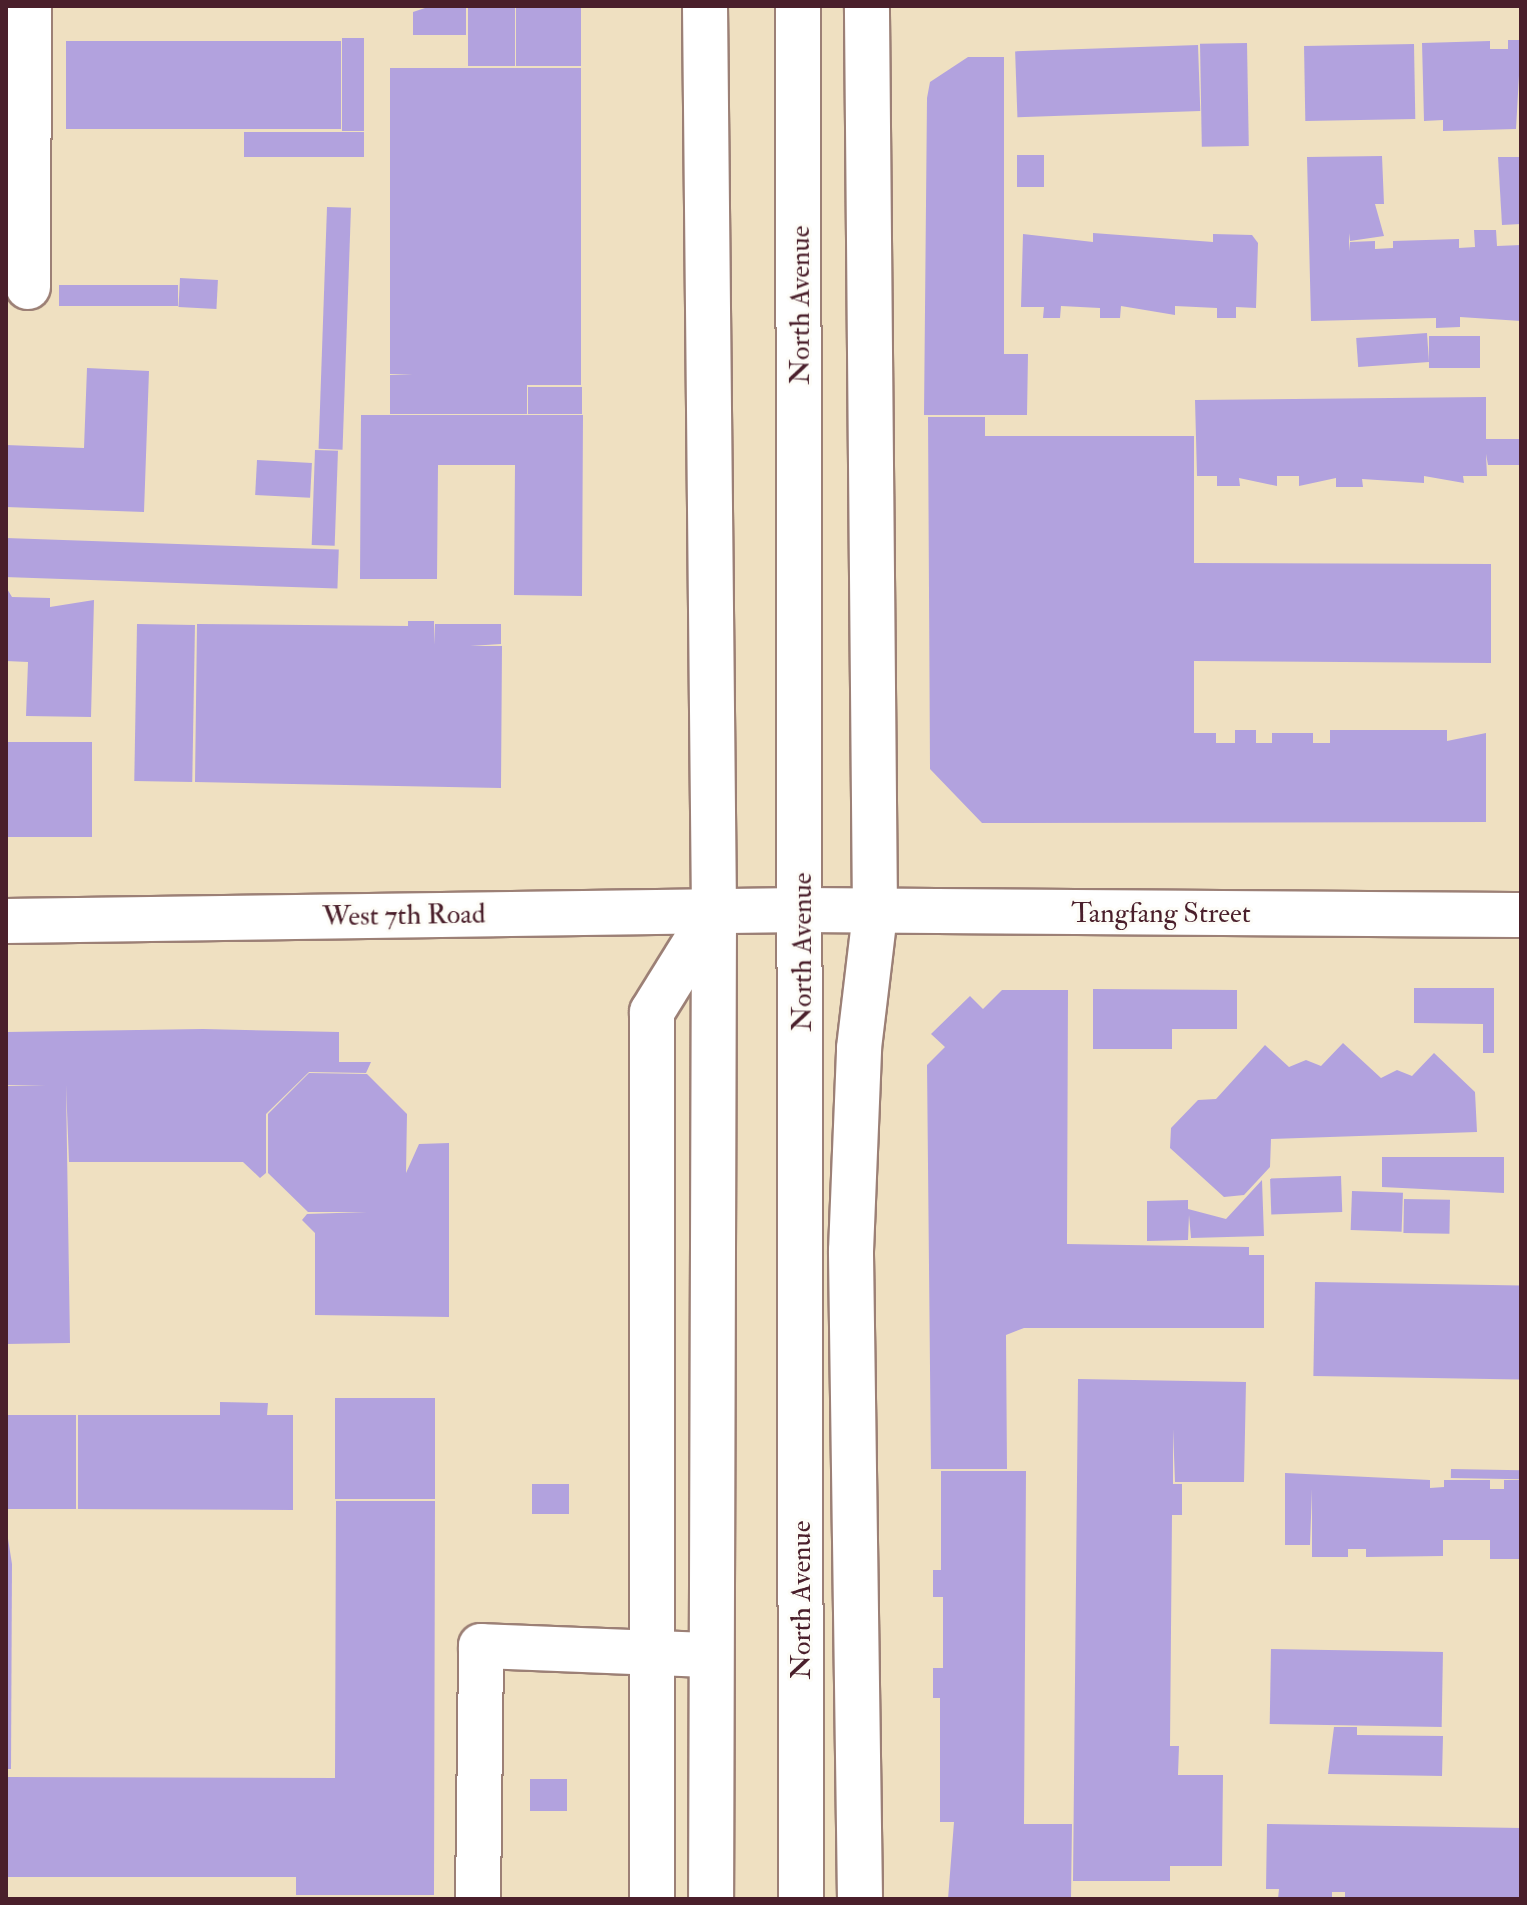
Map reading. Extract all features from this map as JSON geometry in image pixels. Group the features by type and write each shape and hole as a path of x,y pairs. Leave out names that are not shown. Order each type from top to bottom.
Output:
{"street":[{"path":"28,287 29,6"},
{"path":"705,6 714,912 711,1899"},
{"name":"North Avenue","path":"798,6 801,1899"},
{"path":"860,1899 851,1251 859,1048 875,913 867,6"},
{"name":"West 7th Road","path":"6,921 801,910"},
{"name":"Tangfang Street","path":"801,910 875,913 1521,915"},
{"path":"652,1899 648,1653 652,1012 714,912"},
{"path":"478,1899 481,1646 710,1655"}],"building":[{"path":"431,6 466,6 466,35 413,35 413,12"},
{"path":"468,6 515,6 515,66 468,66"},
{"path":"516,6 581,6 581,66 516,66"},
{"path":"342,38 364,38 364,131 342,131"},
{"path":"1508,40 1521,40 1516,129 1443,131 1443,120 1424,121 1422,43 1490,41 1490,49 1508,49"},
{"path":"66,41 341,41 341,129 66,129"},
{"path":"1247,43 1249,146 1202,147 1200,44"},
{"path":"1414,44 1415,119 1305,121 1304,46"},
{"path":"1198,45 1200,111 1017,117 1015,51"},
{"path":"968,57 1004,57 1004,354 1028,354 1027,415 924,415 927,98 930,82"},
{"path":"390,68 581,68 581,385 527,385 527,414 390,414 390,375 413,374 390,374"},
{"path":"244,132 364,132 364,157 244,157"},
{"path":"1017,155 1044,155 1044,187 1017,187"},
{"path":"1382,156 1384,204 1375,204 1384,236 1350,241 1349,233 1349,251 1350,242 1375,241 1375,249 1393,248 1393,241 1459,239 1459,248 1475,247 1474,230 1496,230 1497,246 1521,245 1521,321 1460,317 1460,327 1436,328 1436,318 1311,321 1307,157"},
{"path":"1498,157 1521,157 1521,224 1502,225"},
{"path":"327,207 351,208 343,450 319,449"},
{"path":"1093,233 1213,242 1213,234 1252,235 1258,243 1256,308 1236,307 1236,318 1217,318 1217,308 1175,306 1175,315 1121,306 1120,318 1100,318 1100,308 1061,306 1060,318 1043,318 1044,307 1021,307 1023,234 1093,242"},
{"path":"180,278 218,280 216,309 178,307"},
{"path":"59,285 178,285 178,306 59,306"},
{"path":"1427,333 1429,362 1358,367 1356,338"},
{"path":"1429,336 1480,336 1480,368 1429,368"},
{"path":"87,368 149,371 144,512 6,507 6,445 84,448"},
{"path":"528,387 582,387 582,414 528,414"},
{"path":"1486,397 1486,439 1521,439 1521,465 1488,465 1486,454 1487,476 1463,476 1464,483 1424,476 1424,483 1362,479 1363,487 1336,487 1336,478 1299,486 1299,476 1277,476 1277,486 1239,478 1240,486 1217,486 1217,476 1197,476 1195,400"},
{"path":"361,415 583,415 582,596 514,595 515,465 438,465 437,579 360,579"},
{"path":"928,417 985,417 985,436 1194,436 1194,563 1491,564 1491,663 1194,661 1194,733 1216,733 1216,743 1235,743 1235,730 1256,730 1256,743 1272,743 1272,733 1313,733 1313,743 1330,743 1330,730 1447,730 1447,741 1486,733 1486,822 982,823 930,769"},
{"path":"315,450 338,451 335,546 312,545"},
{"path":"257,460 312,463 310,498 255,495"},
{"path":"6,538 339,550 337,589 6,577"},
{"path":"6,587 12,597 50,598 50,607 94,600 91,717 26,716 28,662 6,661"},
{"path":"408,621 434,621 434,645 435,624 501,624 501,644 470,646 502,646 501,788 195,782 197,624 408,626"},
{"path":"137,624 195,625 192,782 134,781"},
{"path":"6,742 92,742 92,837 6,837"},
{"path":"1414,988 1494,988 1494,1053 1483,1053 1483,1024 1414,1023"},
{"path":"1093,989 1237,990 1237,1029 1172,1029 1172,1049 1093,1049"},
{"path":"1002,990 1068,990 1067,1244 1249,1247 1249,1255 1264,1255 1264,1328 1024,1328 1006,1335 1007,1469 931,1469 927,1065 945,1047 931,1034 970,996 983,1009"},
{"path":"203,1029 339,1032 339,1062 371,1062 366,1073 309,1072 266,1114 266,1173 260,1178 243,1162 69,1162 66,1085 70,1343 6,1344 6,1086 46,1086 7,1085 7,1032"},
{"path":"1343,1043 1381,1078 1397,1070 1412,1076 1434,1053 1475,1092 1477,1132 1271,1139 1270,1167 1244,1195 1224,1197 1170,1148 1171,1128 1198,1100 1216,1099 1265,1045 1289,1067 1306,1060 1321,1066"},
{"path":"309,1073 367,1074 407,1114 406,1173 419,1144 449,1143 449,1317 315,1315 315,1233 302,1220 307,1214 367,1212 308,1212 268,1173 268,1114"},
{"path":"1382,1157 1504,1157 1504,1193 1382,1187"},
{"path":"1341,1176 1342,1212 1271,1214 1270,1178"},
{"path":"1262,1180 1264,1236 1191,1238 1189,1215 1188,1240 1147,1241 1147,1201 1188,1200 1188,1209 1226,1219"},
{"path":"1352,1191 1403,1193 1402,1232 1351,1230"},
{"path":"1404,1199 1450,1200 1449,1234 1403,1233"},
{"path":"1315,1282 1521,1286 1519,1380 1313,1376"},
{"path":"1078,1379 1246,1382 1244,1482 1175,1482 1173,1429 1173,1484 1182,1484 1182,1515 1172,1515 1170,1746 1179,1746 1178,1775 1223,1775 1222,1866 1170,1866 1170,1881 1073,1881"},
{"path":"335,1398 435,1398 435,1499 335,1499"},
{"path":"220,1402 268,1403 267,1415 293,1415 293,1510 78,1509 78,1415 220,1415"},
{"path":"6,1415 76,1415 76,1509 6,1509"},
{"path":"1451,1469 1521,1470 1521,1479 1451,1478"},
{"path":"941,1471 1026,1471 1024,1824 1072,1824 1071,1899 948,1899 954,1822 940,1822 940,1698 933,1698 933,1668 943,1668 943,1597 933,1597 933,1570 941,1570"},
{"path":"1285,1473 1430,1480 1430,1488 1444,1487 1444,1480 1490,1480 1490,1489 1504,1489 1504,1480 1521,1480 1521,1559 1490,1559 1490,1540 1443,1540 1443,1556 1366,1557 1366,1549 1348,1549 1348,1557 1312,1557 1312,1489 1310,1545 1285,1545"},
{"path":"532,1484 569,1484 569,1514 532,1514"},
{"path":"336,1501 435,1501 434,1895 296,1895 296,1877 6,1877 6,1777 335,1778"},
{"path":"6,1526 12,1564 11,1769 6,1769"},
{"path":"1271,1649 1443,1652 1442,1727 1270,1724"},
{"path":"1334,1727 1357,1727 1357,1735 1443,1736 1442,1776 1328,1774"},
{"path":"530,1779 567,1779 567,1811 530,1811"},
{"path":"1267,1824 1521,1828 1521,1899 1345,1899 1345,1892 1332,1892 1332,1899 1278,1899 1279,1889 1266,1889"}]}
